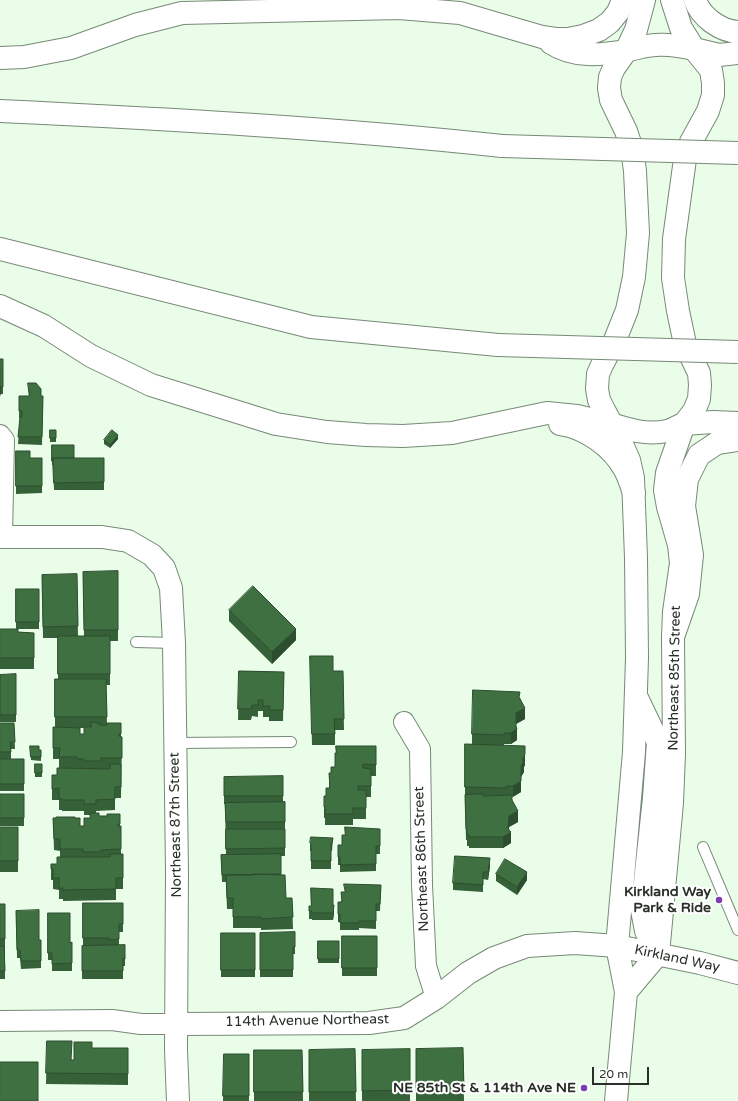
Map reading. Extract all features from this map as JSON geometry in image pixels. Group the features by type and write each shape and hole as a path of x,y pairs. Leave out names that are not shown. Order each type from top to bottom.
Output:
{"main road":[{"path":"0,58 24,57 71,48 135,25 182,13 399,8 460,13 542,37 568,39 583,36 599,30 610,22 618,12 623,0"},
{"path":"616,1101 626,992 617,946 634,752 636,694 636,566 633,478 629,460 599,400 597,388 598,374 615,340 627,310 634,277 638,234 635,171 632,149 626,131 611,100 609,88 610,77 614,68 626,51 636,30 644,0"},
{"name":"Northeast 85th Street","path":"658,954 672,803 674,761 673,637 674,612 681,563 679,545 668,507 665,490 667,473 684,424 694,411 699,399 700,385 699,374 685,344 678,311 673,278 674,239 685,159 691,142 708,111 713,95 711,70 694,49 681,28 672,0"},
{"path":"695,0 703,13 711,21 722,28 738,32"},
{"path":"542,37 560,49 582,54 603,54 659,44 678,45 719,55 738,54"},
{"path":"0,111 129,117 405,136 502,146 738,153"},
{"path":"0,248 311,328 498,345 738,352"},
{"path":"0,306 44,326 91,356 151,385 276,424 327,432 404,436 452,433 547,413 577,416 630,430 647,432 666,431 684,424 713,422 738,423"},
{"path":"499,423 547,423 568,425 585,432 602,442 614,454 625,469 634,493"},
{"path":"673,637 688,594 692,555 684,506 687,478 699,455 717,443 738,440"},
{"name":"Northeast 87th Street","path":"1,537 102,536 128,541 152,555 164,568 171,588 174,643 177,872 176,1024 178,1101"},
{"path":"626,992 658,954 646,932 642,910 654,798 658,742 636,694"},
{"name":"114th Avenue Northeast","path":"176,1024 369,1022 404,1018 436,998 468,973 494,958 527,946 575,943 617,946"},
{"name":"Kirkland Way","path":"617,946 737,970"}],"street":[{"path":"0,435 4,440 1,537"},
{"name":"Northeast 86th Street","path":"404,722 420,749 422,884 426,966 436,998"},
{"name":"114th Avenue Northeast","path":"0,1021 112,1020 141,1024 176,1024"}],"lane":[{"path":"136,642 174,643"},
{"path":"175,743 290,742"},
{"path":"703,847 738,930"}],"building":[{"path":"0,359 3,359 3,387 0,387"},
{"path":"28,383 36,383 41,389 41,396 43,396 42,437 18,437 20,417 22,417 22,411 19,411 19,396 29,396"},
{"path":"50,430 56,430 56,438 50,438"},
{"path":"112,430 118,435 110,445 104,440"},
{"path":"52,445 74,445 74,458 53,458 52,461"},
{"path":"16,451 30,451 30,458 42,458 42,486 16,486"},
{"path":"53,458 104,458 104,482 54,483"},
{"path":"118,571 118,630 84,630 83,572"},
{"path":"77,574 78,626 43,627 42,575"},
{"path":"253,586 296,629 272,652 229,610"},
{"path":"16,589 39,589 39,622 16,622"},
{"path":"0,629 18,629 18,632 34,633 34,658 0,658"},
{"path":"58,636 110,636 110,674 58,674"},
{"path":"310,656 333,656 333,671 343,671 344,719 334,719 335,734 312,734"},
{"path":"239,671 284,672 283,710 269,710 270,706 263,706 263,700 258,700 258,705 252,705 251,709 238,709"},
{"path":"16,674 16,715 0,715 0,675"},
{"path":"55,679 106,679 107,717 55,717"},
{"path":"473,690 520,692 519,697 525,708 516,713 517,729 511,733 504,733 504,735 472,734"},
{"path":"91,722 99,723 99,725 107,725 107,723 121,723 121,734 119,734 119,736 122,737 122,758 101,758 101,761 84,761 84,759 77,759 77,757 59,757 60,748 53,748 53,727 80,728 80,734 84,734 84,727 91,727"},
{"path":"0,723 14,723 15,742 10,742 11,752 0,752"},
{"path":"465,744 525,746 525,754 522,760 524,761 521,766 521,781 513,786 506,786 506,788 465,787"},
{"path":"30,746 39,746 39,750 41,750 41,757 31,757"},
{"path":"336,746 376,746 376,765 363,764 363,768 371,769 371,786 358,786 358,790 366,790 366,808 353,808 353,814 325,814 324,796 326,796 326,788 330,788 329,773 331,773 331,767 335,767"},
{"path":"0,759 24,759 24,784 0,784"},
{"path":"35,764 42,764 42,773 35,773"},
{"path":"110,764 121,764 121,787 115,787 115,799 96,800 96,804 84,804 84,800 59,799 59,788 52,789 52,775 57,775 57,768 110,769"},
{"path":"283,776 283,796 224,796 224,777"},
{"path":"0,794 24,794 24,818 0,818"},
{"path":"483,794 483,796 512,795 512,800 518,811 509,816 508,829 511,832 503,837 469,837 469,835 467,835 465,795"},
{"path":"285,802 285,822 226,822 225,803"},
{"path":"90,813 99,813 99,816 107,816 107,814 120,814 120,824 118,824 118,826 121,826 121,849 101,850 101,852 83,852 83,849 60,849 60,839 54,839 53,818 80,818 80,826 84,826 84,818 90,818"},
{"path":"0,827 18,827 18,861 0,861"},
{"path":"345,827 380,829 380,846 376,846 376,864 340,865 338,845 342,845 342,835 345,835"},
{"path":"226,829 285,829 285,848 226,849"},
{"path":"311,837 333,838 331,843 331,861 311,861"},
{"path":"110,854 123,854 123,878 116,878 116,889 63,890 63,888 59,888 59,878 53,878 53,869 51,869 51,864 57,864 57,857 110,857"},
{"path":"281,854 281,874 222,875 221,855"},
{"path":"455,856 490,858 488,872 483,872 483,885 453,883"},
{"path":"505,859 527,872 517,887 496,874"},
{"path":"226,875 285,875 286,898 292,898 293,917 261,919 261,917 233,917 233,898 227,898"},
{"path":"344,884 381,885 380,904 376,904 376,921 340,923 338,902 342,902 341,892 345,892"},
{"path":"311,888 333,889 333,913 312,913 312,911 309,911 309,906 311,906"},
{"path":"83,903 123,903 123,924 119,924 119,939 109,940 109,938 83,938"},
{"path":"0,904 5,904 5,939 0,939"},
{"path":"39,910 41,961 21,961 20,950 17,950 16,911"},
{"path":"48,913 70,913 72,963 52,964 52,953 48,953"},
{"path":"295,932 295,947 293,947 293,970 260,970 260,933"},
{"path":"221,933 255,933 255,970 221,970"},
{"path":"342,936 377,936 377,968 342,968"},
{"path":"318,941 339,941 339,959 318,959"},
{"path":"125,945 123,971 82,971 82,946"},
{"path":"0,946 4,946 5,971 0,971"},
{"path":"47,1041 72,1041 71,1060 74,1060 74,1042 92,1042 92,1048 128,1048 128,1074 46,1073"},
{"path":"463,1048 464,1091 416,1091 416,1049"},
{"path":"355,1049 356,1092 309,1092 309,1050"},
{"path":"410,1049 410,1090 362,1091 362,1050"},
{"path":"254,1050 302,1050 303,1092 254,1092"},
{"path":"224,1054 249,1054 249,1096 223,1096"},
{"path":"0,1062 38,1062 38,1101 0,1101"}],"place":[{"name":"Kirkland Way Park & Ride","path":"719,900"},
{"name":"NE 85th St & 114th Ave NE","path":"584,1088"}]}
